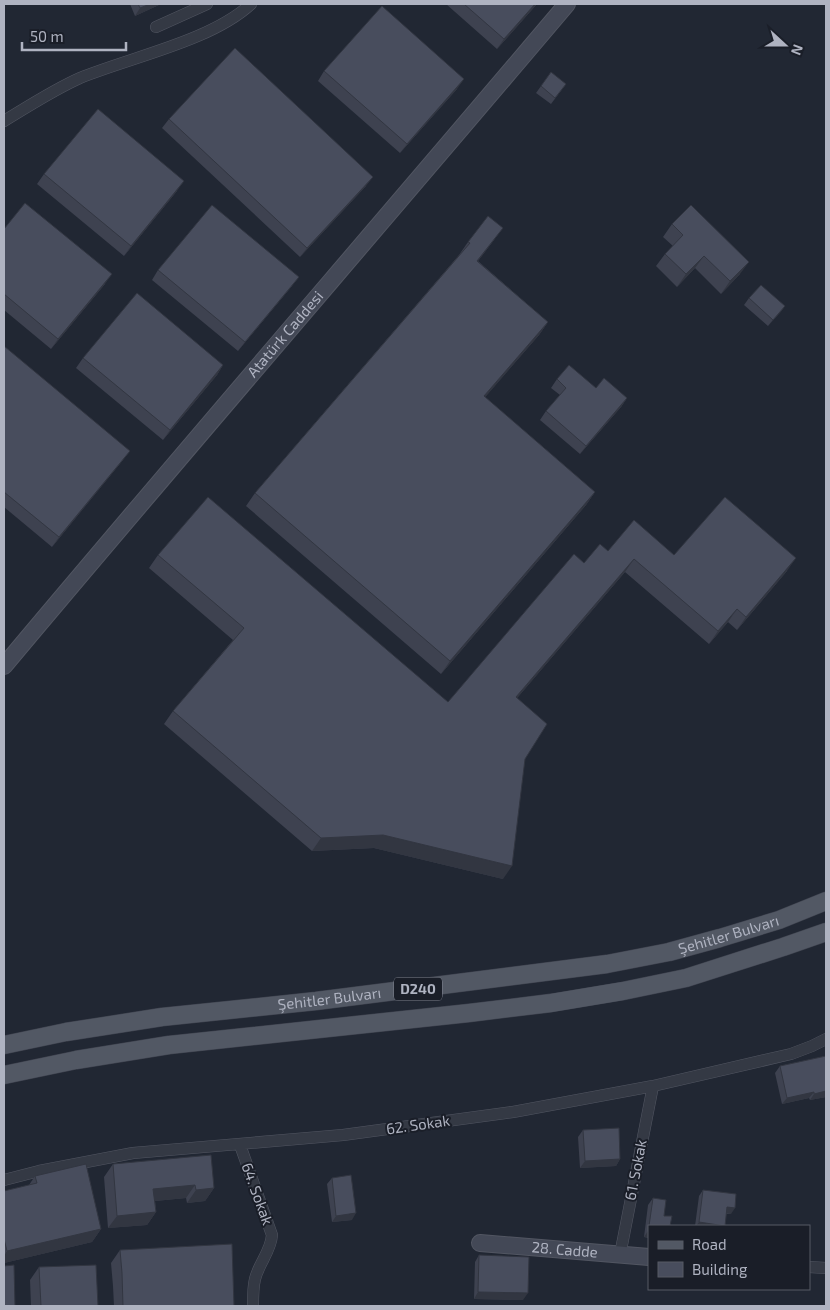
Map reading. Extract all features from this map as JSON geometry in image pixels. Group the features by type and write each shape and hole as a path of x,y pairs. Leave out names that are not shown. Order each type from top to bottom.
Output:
{"main road":[{"name":"Atatürk Caddesi","path":"4,666 170,468 567,4"},
{"name":"Şehitler Bulvarı","path":"4,1045 66,1032 162,1017 375,994 607,964 669,952 720,938 779,920 826,901"},
{"name":"Şehitler Bulvarı","path":"4,1075 76,1060 169,1045 469,1013 551,1003 623,991 686,978 783,948 826,932"},
{"name":"28. Cadde","path":"480,1243 648,1257"}],"street":[{"path":"156,27 207,4"},
{"path":"4,122 48,94 80,79 190,38 228,20 251,4"},
{"name":"62. Sokak","path":"4,1180 49,1169 133,1153 173,1148 240,1145 420,1125 565,1103 653,1086 791,1054 826,1038"},
{"name":"61. Sokak","path":"620,1255 653,1086"},
{"name":"64. Sokak","path":"240,1145 272,1235 272,1244 260,1264 255,1278 253,1306"},
{"path":"810,1267 826,1268"}],"building":[{"path":"138,4 150,4 140,8"},
{"path":"464,4 535,4 504,39"},
{"path":"382,6 464,79 407,144 324,71"},
{"path":"235,48 373,177 307,248 169,119"},
{"path":"551,72 566,84 555,98 541,86"},
{"path":"98,109 184,181 131,246 44,174"},
{"path":"25,203 112,274 58,339 4,294 4,229"},
{"path":"212,205 299,277 245,342 158,270"},
{"path":"691,205 749,262 730,281 704,256 686,274 665,254 683,235 672,224"},
{"path":"488,216 503,228 477,261 548,322 484,396 595,492 450,661 255,493 470,243 468,242"},
{"path":"761,285 785,306 773,320 749,298"},
{"path":"137,293 223,365 170,430 83,358"},
{"path":"4,346 130,451 59,537 4,492"},
{"path":"569,365 596,388 604,378 627,398 586,446 546,411 566,388 557,379"},
{"path":"208,497 448,702 574,554 584,563 600,544 608,551 634,520 674,555 725,497 796,558 746,617 737,609 718,631 634,559 516,697 547,724 525,759 512,866 383,835 321,838 173,711 244,628 158,555"},
{"path":"826,1056 826,1091 787,1098 780,1066"},
{"path":"619,1128 620,1159 585,1161 583,1130"},
{"path":"211,1155 214,1188 196,1190 195,1185 153,1189 156,1212 117,1216 113,1164"},
{"path":"86,1164 101,1229 7,1251 4,1239 4,1191 37,1183 35,1176"},
{"path":"351,1175 356,1213 336,1216 332,1178"},
{"path":"703,1190 736,1194 735,1208 727,1207 725,1225 699,1222"},
{"path":"653,1198 666,1200 664,1216 672,1216 670,1225 649,1225"},
{"path":"232,1244 234,1306 123,1306 120,1250"},
{"path":"479,1255 529,1257 528,1293 478,1292"},
{"path":"14,1265 15,1306 4,1306 4,1266"},
{"path":"96,1265 98,1306 41,1306 39,1267"}]}
